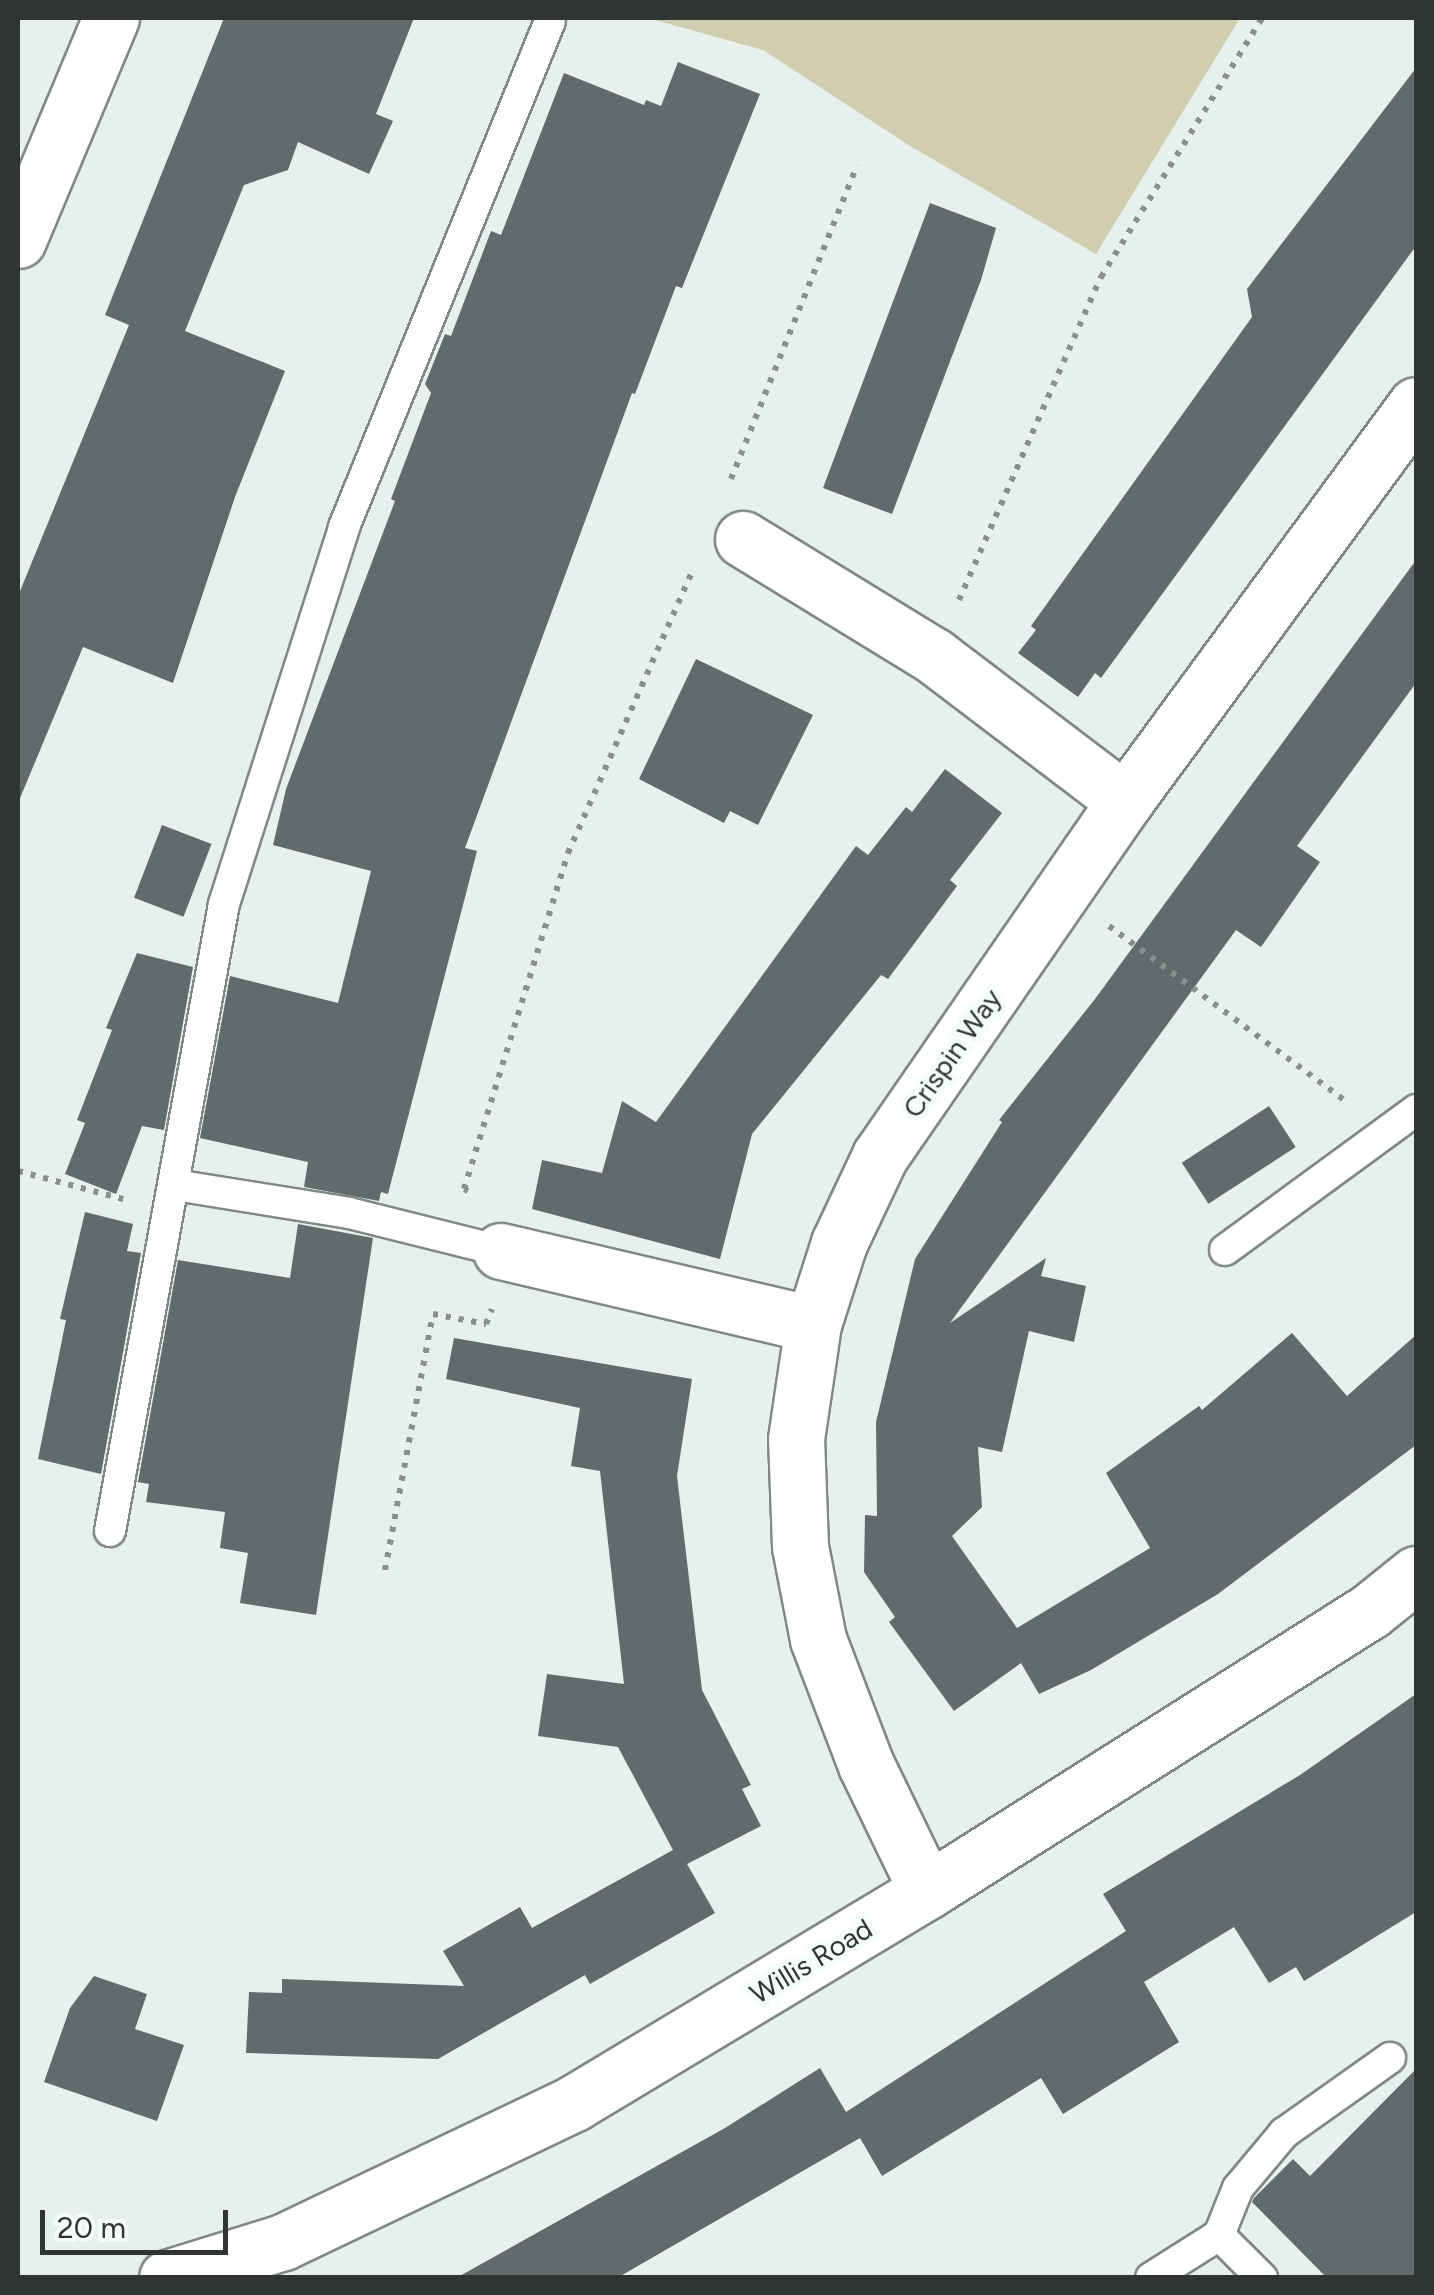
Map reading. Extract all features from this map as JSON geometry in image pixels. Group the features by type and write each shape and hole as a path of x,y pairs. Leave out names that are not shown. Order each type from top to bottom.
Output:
{"street":[{"path":"18,240 111,18"},
{"name":"Crispin Way","path":"927,1891 866,1765 815,1620 800,1546 796,1438 813,1324 839,1244 880,1156 1125,801 1416,405"},
{"path":"722,531 934,656 1125,801"},
{"path":"509,1253 813,1324"},
{"name":"Willis Road","path":"167,2278 283,2242 574,2103 927,1891 1370,1611 1416,1574"}],"lane":[{"path":"110,1531 224,904 344,527 550,21"},
{"path":"1226,1250 1416,1110"},
{"path":"171,1198 349,1213 509,1253"},
{"path":"1151,2278 1219,2235 1238,2188 1284,2132 1390,2058"},
{"path":"1219,2235 1262,2278"}],"path":[{"path":"934,656 1101,277 1262,18"},
{"path":"384,1570 432,1314 486,1324 509,1253 513,1203 464,1189 568,853 722,531 856,164"},
{"path":"1064,893 1386,1131"},
{"path":"18,1171 171,1198"}],"shaded area":[{"path":"648,18 1240,18 1096,254 910,146 763,50"}],"building":[{"path":"224,18 414,18 376,114 393,121 369,174 298,142 288,170 244,185 185,331 285,371 235,497 173,683 83,647 18,803 18,596 129,325 105,315"},
{"path":"678,62 760,94 682,288 676,286 635,394 632,393 465,848 477,851 388,1194 381,1192 379,1201 304,1187 308,1162 200,1138 230,976 338,1003 371,871 273,845 286,789 395,501 391,499 431,393 425,384 445,334 451,336 491,231 501,235 564,73 644,105 646,100 661,106"},
{"path":"1416,68 1416,246 1101,678 1095,673 1078,697 1018,653 1036,630 1031,626 1252,317 1247,289"},
{"path":"930,203 996,228 981,280 892,514 823,488"},
{"path":"1416,560 1416,683 1297,846 1320,862 1261,947 1236,930 950,1323 1046,1258 1041,1276 1086,1286 1074,1342 1029,1331 1002,1452 978,1447 982,1507 952,1536 1017,1628 1150,1548 1106,1473 1199,1406 1202,1410 1292,1333 1347,1396 1416,1335 1416,1445 1218,1594 1091,1670 1039,1694 1021,1663 954,1711 889,1622 895,1617 864,1572 865,1515 877,1516 876,1422 915,1259 1002,1122 999,1120 1095,999"},
{"path":"696,659 813,715 758,825 730,811 724,823 639,779"},
{"path":"945,769 1002,813 950,880 957,886 888,979 881,975 752,1134 720,1259 532,1209 542,1160 602,1173 622,1101 656,1122 856,846 868,855 906,807 912,812"},
{"path":"162,825 211,844 184,917 134,898"},
{"path":"137,953 193,967 164,1130 142,1126 116,1194 65,1174 85,1123 77,1120 112,1030 106,1028"},
{"path":"1269,1106 1296,1147 1208,1204 1182,1163"},
{"path":"85,1212 133,1224 127,1251 141,1253 101,1474 38,1459 66,1320 60,1319"},
{"path":"298,1224 373,1238 316,1615 240,1603 248,1553 220,1548 225,1512 146,1502 149,1484 138,1482 178,1260 290,1278"},
{"path":"454,1338 692,1379 677,1476 702,1690 751,1785 742,1789 761,1826 687,1864 715,1913 590,1984 585,1975 438,2059 246,2053 249,1992 282,1993 282,1979 464,1986 443,1951 520,1907 532,1928 673,1850 618,1747 538,1736 547,1674 624,1684 600,1471 571,1466 580,1408 446,1379"},
{"path":"1416,1694 1416,1912 1304,1981 1296,1967 1269,1983 1234,1927 1144,1982 1179,2042 1063,2114 1041,2078 882,2176 860,2138 617,2278 456,2278 725,2128 820,2068 846,2112 1126,1931 1103,1894 1300,1775"},
{"path":"94,1976 147,1994 135,2029 184,2045 157,2121 44,2082 70,2008"},
{"path":"1416,2069 1416,2278 1327,2278 1252,2202 1293,2159 1310,2176"}]}
